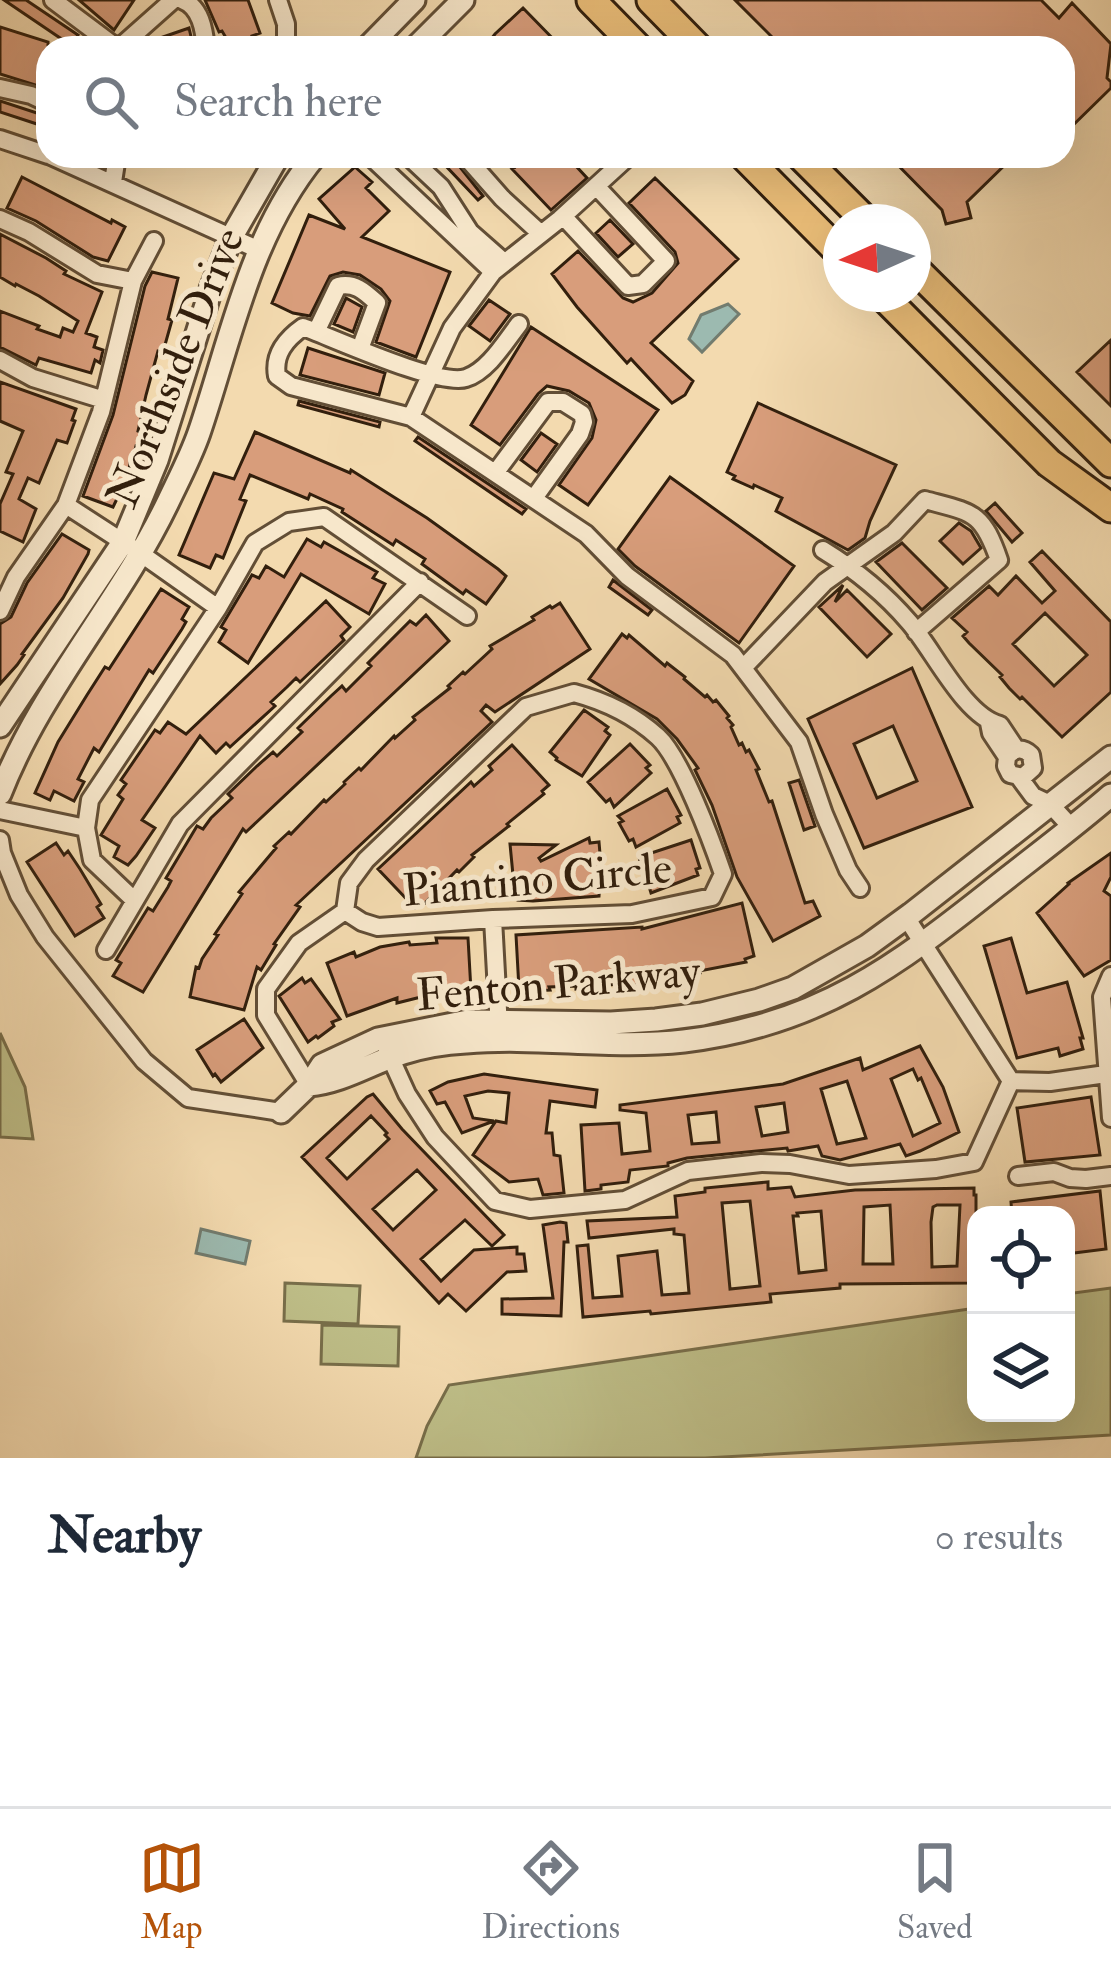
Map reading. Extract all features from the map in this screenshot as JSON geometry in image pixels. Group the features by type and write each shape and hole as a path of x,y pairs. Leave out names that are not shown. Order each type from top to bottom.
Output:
{"highway":[{"path":"591,0 626,36"},
{"path":"651,0 686,36"},
{"path":"756,168 823,236"},
{"path":"813,168 849,204"},
{"path":"931,285 1111,463"},
{"path":"899,312 1049,464 1111,508"}],"street":[{"path":"53,0 102,36"},
{"path":"132,36 173,0"},
{"path":"182,0 190,3 204,25 205,36"},
{"path":"278,0 286,36"},
{"path":"380,36 414,0"},
{"path":"427,36 463,0"},
{"path":"0,88 36,97"},
{"path":"0,139 36,151"},
{"path":"80,168 259,250"},
{"path":"113,182 115,168"},
{"name":"Northside Drive","path":"0,726 132,547 211,289 231,238 271,168"},
{"name":"Northside Drive","path":"0,794 35,720 132,547 186,462 259,250 305,168"},
{"path":"385,168 470,232 499,267"},
{"path":"421,168 441,187 454,222"},
{"path":"476,168 540,233"},
{"path":"411,417 452,328 499,267 616,168"},
{"path":"563,216 628,286 644,284 666,260 596,186"},
{"path":"0,219 97,274 133,281"},
{"path":"0,611 16,577 65,505 104,400 133,281 154,241"},
{"name":"Northside Drive","path":"360,349 377,303 362,290 338,286 316,332 303,327 286,339 275,363 278,376 291,386 411,417 586,534 627,576 733,655 799,742 824,814 860,888"},
{"path":"316,332 453,380 468,378 484,367 519,324"},
{"path":"0,360 33,379 104,400"},
{"path":"180,389 191,400 210,398"},
{"path":"496,472 548,402 563,402 582,415 584,422 534,498"},
{"path":"743,668 809,598 894,533 925,500 966,512 988,527 999,560 916,632"},
{"path":"65,505 218,608"},
{"path":"134,901 92,860 86,828 90,800 218,608 255,543 289,522 324,517 467,616"},
{"path":"823,550 848,565 908,621 964,698 989,723 991,733 1012,753 1007,770 1026,773 1033,796 1050,804 1072,828"},
{"path":"106,950 181,824 419,582"},
{"name":"Piantino Circle","path":"574,693 604,701 661,739 709,834 723,874 712,897 632,914 378,927 345,911 349,883 366,860 526,707 574,693"},
{"name":"Fenton Parkway","path":"500,1031 702,1014 793,988 907,917 1111,757"},
{"name":"Fenton Parkway","path":"281,1112 322,1065 387,1048 435,1026 468,1021 500,1031 615,1044 679,1042 779,1021 844,995 923,944 1111,795"},
{"path":"0,810 86,828"},
{"path":"0,841 19,895 45,937 143,1061 188,1098 281,1112"},
{"path":"992,849 1012,874"},
{"path":"309,1085 266,1015 266,988 299,943 345,911"},
{"path":"907,917 1011,1081"},
{"path":"493,919 500,1031"},
{"path":"1111,976 1102,998 1111,1118"},
{"path":"387,1048 407,1094 435,1137 495,1201 530,1208 625,1200 688,1171 761,1163 849,1175 974,1162 1011,1081"},
{"path":"1011,1081 1050,1082 1106,1074"},
{"path":"1018,1175 1111,1176"}],"green space":[{"path":"0,1033 25,1087 33,1139 0,1137"},
{"path":"285,1283 360,1286 358,1324 284,1321"},
{"path":"1111,1288 1111,1435 705,1458 416,1458 449,1385 967,1309 967,1422 1075,1422 1075,1293"},
{"path":"322,1325 399,1327 398,1366 321,1364"}],"water":[{"path":"728,304 739,314 702,352 689,339 701,315"},
{"path":"201,1229 250,1241 245,1264 196,1253"}],"building":[{"path":"4,0 26,0 78,35 57,36"},
{"path":"79,0 134,0 114,30"},
{"path":"205,0 248,0 260,33 225,36"},
{"path":"735,0 1041,0 1059,18 1072,3 1111,44 1107,78 1111,88 1075,123 1075,36 771,36"},
{"path":"523,8 550,36 493,36"},
{"path":"0,27 36,38 36,85 0,74"},
{"path":"189,28 191,36 166,36"},
{"path":"0,101 36,113 36,124 0,112"},
{"path":"356,168 372,182 366,188 389,211 362,237 450,272 416,357 376,342 390,301 360,275 330,276 310,316 272,303 309,215 345,229 319,199"},
{"path":"448,168 461,168 483,196 478,200"},
{"path":"578,168 587,178 551,210 512,169"},
{"path":"901,168 1002,168 967,202 971,218 946,224 942,210"},
{"path":"22,177 125,227 108,261 7,208"},
{"path":"655,178 738,259 651,343 693,381 685,395 672,403 631,359 627,363 552,274 578,251 623,298 633,302 652,293 678,263 675,252 629,203"},
{"path":"610,220 633,244 618,257 596,233"},
{"path":"0,234 102,292 86,333 97,337 94,347 103,350 91,373 39,358 36,365 0,347 0,311 60,337 63,328 73,332 78,321 0,277"},
{"path":"152,272 178,278 168,319 172,320 146,395 139,447 113,507 83,496 113,415"},
{"path":"346,298 362,307 353,332 334,324"},
{"path":"489,300 510,314 490,341 469,326"},
{"path":"531,327 658,410 588,505 559,485 592,438 596,420 589,403 569,391 547,386 500,445 471,425"},
{"path":"1111,340 1111,406 1077,372"},
{"path":"308,348 385,373 379,395 300,375"},
{"path":"0,382 76,409 67,443 57,440 39,483 28,478 19,499 36,509 23,542 0,531 0,504 13,474 6,472 23,431 0,421"},
{"path":"299,401 380,422 379,427 298,405"},
{"path":"758,403 896,465 865,538 848,550 776,511 782,498 733,479 727,472"},
{"path":"255,432 351,470 506,576 486,604 466,590 463,594 422,564 425,559 396,540 393,545 343,509 250,475 240,499 246,501 223,558 216,555 210,568 179,555 214,473 234,479"},
{"path":"541,433 557,444 537,472 521,460"},
{"path":"418,437 526,509 522,514 415,441"},
{"path":"670,477 794,566 739,643 618,549"},
{"path":"995,503 1022,533 1012,542 986,511"},
{"path":"959,523 971,531 981,548 963,564 940,541"},
{"path":"62,534 89,550 88,554 63,598 0,684 0,624 11,617 27,583"},
{"path":"307,539 321,547 324,542 377,572 373,578 385,584 369,614 301,574 248,663 219,642 226,630 221,627 252,575 259,578 266,566 284,577"},
{"path":"902,543 947,588 922,610 876,562"},
{"path":"1042,551 1111,622 1111,692 1062,737 1009,688 952,618 989,586 998,595 1016,576 1042,603 1055,591 1030,562","holes":["1045,613 1087,655 1054,686 1013,644"]},
{"path":"613,580 652,610 648,615 609,587"},
{"path":"843,585 835,602 847,590 891,634 867,657 819,607"},
{"path":"161,589 189,607 182,629 153,673 149,670 99,752 94,748 78,779 84,782 74,801 54,791 50,800 35,793 87,695"},
{"path":"326,601 350,627 341,636 344,640 300,682 296,678 271,702 275,706 230,747 226,743 216,753 200,736 142,820 155,828 136,856 128,865 114,857 119,846 101,835 123,799 118,795 126,784 121,780 155,730 160,733 168,722 186,734"},
{"path":"560,603 590,649 495,712 486,705 481,711 492,722 296,905 300,907 261,970 257,967 244,1010 190,997 196,967 239,892 274,846 450,688 490,646"},
{"path":"426,615 449,641 246,832 243,829 143,992 113,976 121,963 116,960 148,908 153,911 168,887 171,881 166,878 197,826 203,829 232,798 228,794 273,752 277,756 302,732 298,728 342,686 346,691 410,621 416,625"},
{"path":"622,634 665,666 667,663 705,697 716,700 729,716 739,745 749,750 759,769 805,903 813,901 820,916 773,941 737,877 698,768 657,719 589,679"},
{"path":"912,668 972,807 864,848 808,719","holes":["893,726 917,781 877,798 854,744"]},
{"path":"584,710 608,727 605,731 610,735 582,776 550,752"},
{"path":"630,744 650,765 646,768 651,773 614,807 588,782"},
{"path":"512,745 549,785 544,794 415,908 378,869 471,782 474,786 492,770 489,766"},
{"path":"799,780 815,826 804,830 789,783"},
{"path":"667,789 681,815 677,817 680,823 636,847 618,816"},
{"path":"589,838 590,843 599,842 599,896 518,900 510,844 556,845 541,861"},
{"path":"691,840 698,875 651,893 639,857"},
{"path":"56,843 80,869 104,918 75,936 27,862"},
{"path":"1111,853 1111,877 1104,891 1111,896 1111,960 1084,976 1037,913 1068,883"},
{"path":"742,903 754,956 746,962 646,984 519,989 516,935 642,929"},
{"path":"436,938 468,938 471,991 441,996 441,992 397,1003 397,998 347,1016 327,963 380,947 437,943"},
{"path":"1011,938 1027,993 1067,982 1083,1049 1060,1056 1058,1048 1017,1058 984,946"},
{"path":"302,978 305,983 311,979 340,1019 308,1042 279,996"},
{"path":"244,1019 263,1048 221,1082 197,1050"},
{"path":"920,1046 943,1087 959,1132 906,1156 900,1144 840,1160 822,1156 818,1146 687,1158 668,1166 630,1170 628,1182 585,1191 581,1125 619,1123 622,1154 650,1151 646,1113 620,1110 620,1105 783,1084 860,1058 863,1070","holes":["913,1069 940,1123 913,1136 891,1079","847,1081 866,1138 837,1144 821,1089","784,1103 788,1132 762,1136 756,1107","716,1112 719,1142 692,1144 688,1115"]},
{"path":"484,1074 597,1090 595,1107 550,1101 546,1133 552,1133 554,1155 560,1156 564,1193 543,1195 538,1179 509,1182 473,1155 496,1121 506,1123 509,1093 465,1096 473,1118 494,1121 462,1133 445,1102 437,1104 430,1091"},
{"path":"373,1094 504,1235 492,1246 465,1220 421,1259 441,1281 474,1250 517,1247 517,1254 524,1254 526,1271 507,1272 466,1311 448,1294 439,1303 302,1157","holes":["371,1116 389,1139 347,1179 327,1158","417,1170 436,1190 393,1230 373,1209"]},
{"path":"1091,1097 1100,1155 1025,1162 1017,1108"},
{"path":"768,1182 768,1189 791,1187 795,1197 855,1190 974,1188 976,1206 967,1206 967,1283 840,1284 840,1288 770,1294 771,1302 583,1317 577,1246 588,1245 593,1298 622,1296 618,1256 657,1251 662,1295 689,1293 684,1235 674,1234 674,1229 589,1238 587,1221 677,1217 675,1196 705,1192 705,1188","holes":["750,1201 760,1286 730,1289 722,1203","890,1205 893,1264 863,1264 864,1207","937,1205 960,1205 957,1266 932,1267 931,1222","821,1211 826,1270 799,1273 793,1216"]},
{"path":"1100,1191 1106,1249 1075,1253 1075,1206 1011,1206 1011,1202"},
{"path":"566,1223 568,1242 564,1242 561,1316 502,1314 502,1299 553,1298 543,1225"}]}
